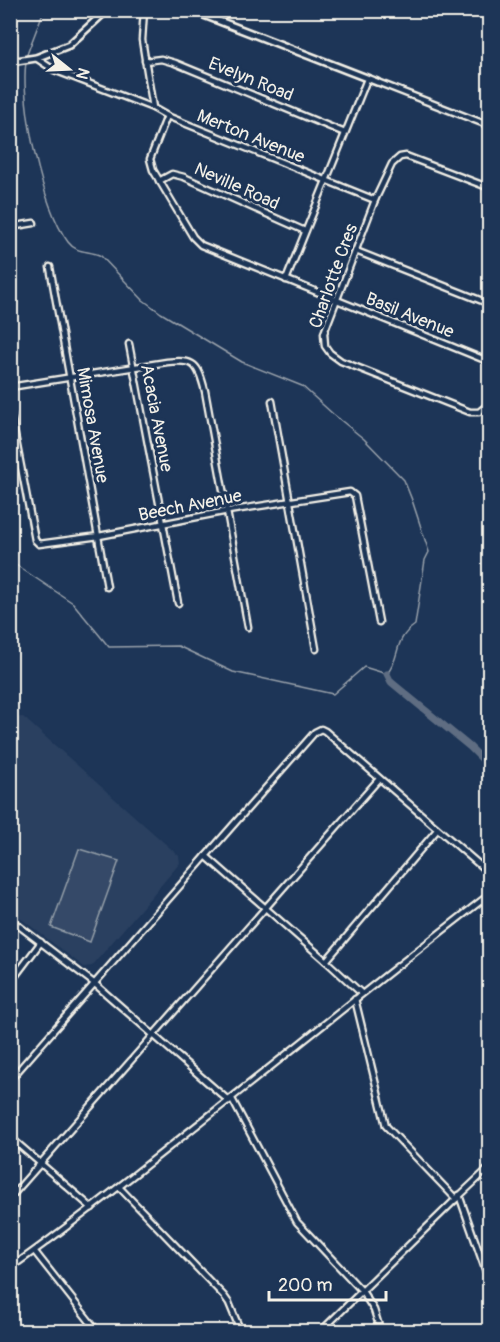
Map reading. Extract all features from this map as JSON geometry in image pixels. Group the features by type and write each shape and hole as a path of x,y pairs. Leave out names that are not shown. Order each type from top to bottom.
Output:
{"street":[{"path":"13,61 35,58 69,45 107,10"},
{"path":"144,10 141,28 153,108"},
{"path":"191,10 489,126"},
{"name":"Merton Avenue","path":"35,58 54,70 153,108 167,116 326,181"},
{"name":"Evelyn Road","path":"145,60 161,59 175,63 345,133"},
{"path":"286,280 367,79"},
{"name":"Basil Avenue","path":"167,116 150,159 159,181 193,237 201,245 489,362"},
{"name":"Charlotte Cres","path":"489,188 404,156 392,164 335,299 324,333 325,345 332,356 470,412 479,412 489,403"},
{"name":"Neville Road","path":"159,181 172,174 184,177 305,231"},
{"path":"326,181 375,200"},
{"path":"10,227 34,223"},
{"path":"356,251 489,304"},
{"name":"Mimosa Avenue","path":"50,267 107,587"},
{"name":"Acacia Avenue","path":"129,344 178,603"},
{"path":"10,387 134,366 185,360 194,365 205,391 248,627"},
{"path":"272,401 316,649"},
{"name":"Beech Avenue","path":"10,409 35,540 41,545 228,511 350,492 355,496 379,622"},
{"path":"10,1080 318,730 325,731 489,874"},
{"path":"10,1198 379,779"},
{"path":"326,961 437,830"},
{"path":"206,856 361,993"},
{"path":"10,1268 35,1252 119,1187 361,993 489,894"},
{"path":"10,919 95,984 230,1100 297,1222 362,1291 374,1310 381,1332"},
{"path":"10,983 41,942"},
{"path":"355,999 387,1126 457,1197 489,1282"},
{"path":"10,1137 92,1208"},
{"path":"320,1332 489,1167"},
{"path":"119,1187 224,1296 241,1332"},
{"path":"35,1252 98,1332"}],"shaded area":[{"path":"23,717 179,856 180,863 92,966 84,967 11,911 10,718"},
{"path":"79,849 119,861 90,942 51,927"}],"waterway":[{"path":"26,57 44,10"},
{"path":"10,565 16,565 73,603 109,647 178,646 233,672 333,694 364,667 387,674 392,667 403,637 415,625 425,560 429,552 404,480 364,439 302,386 242,362 161,313 143,300 101,256 79,250 68,242 58,226 50,205 35,155 26,103 26,62"},
{"path":"387,674 391,682 470,747 490,767"}]}
